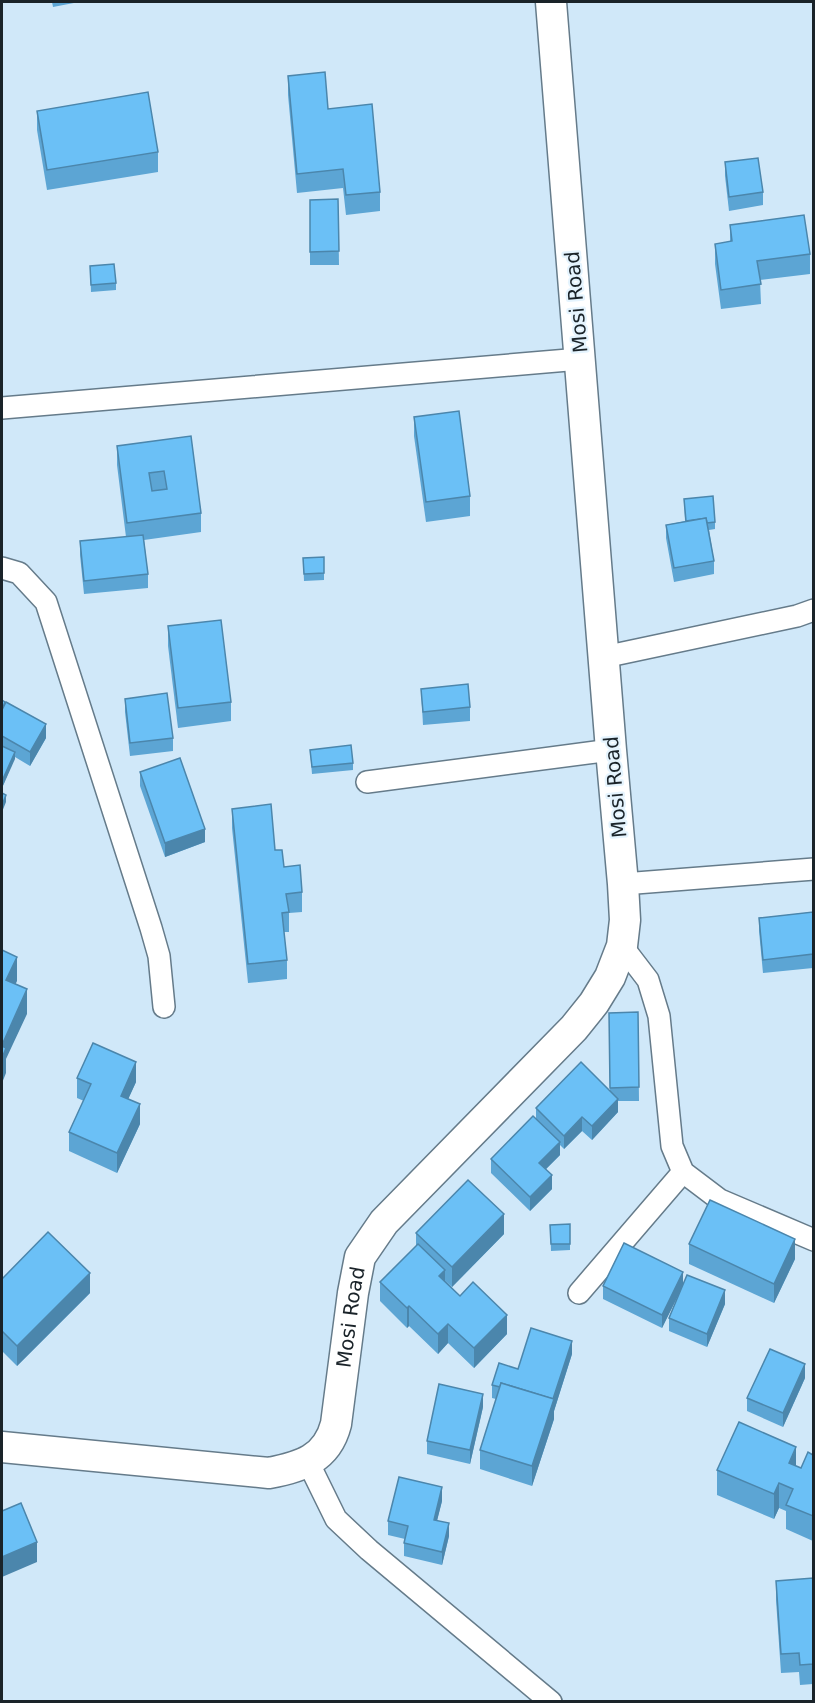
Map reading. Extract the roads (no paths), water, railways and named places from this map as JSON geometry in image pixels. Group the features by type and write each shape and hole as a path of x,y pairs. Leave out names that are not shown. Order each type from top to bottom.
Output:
{"street":[{"name":"Mosi Road","path":"308,1462 322,1452 333,1436 360,1257 384,1222 574,1028 594,1003 610,977 622,946 625,920 623,884 551,2"},
{"path":"2,408 580,359"},
{"path":"2,568 19,573 46,602 151,928 159,956 164,1007"},
{"path":"604,657 797,616 813,610"},
{"path":"367,782 611,750"},
{"path":"623,884 813,869"},
{"path":"622,946 648,980 659,1016 672,1146 683,1172 720,1200 813,1240"},
{"path":"579,1293 683,1172"},
{"path":"2,1448 269,1473 290,1469 308,1462 336,1519 369,1551 551,1701"}]}
